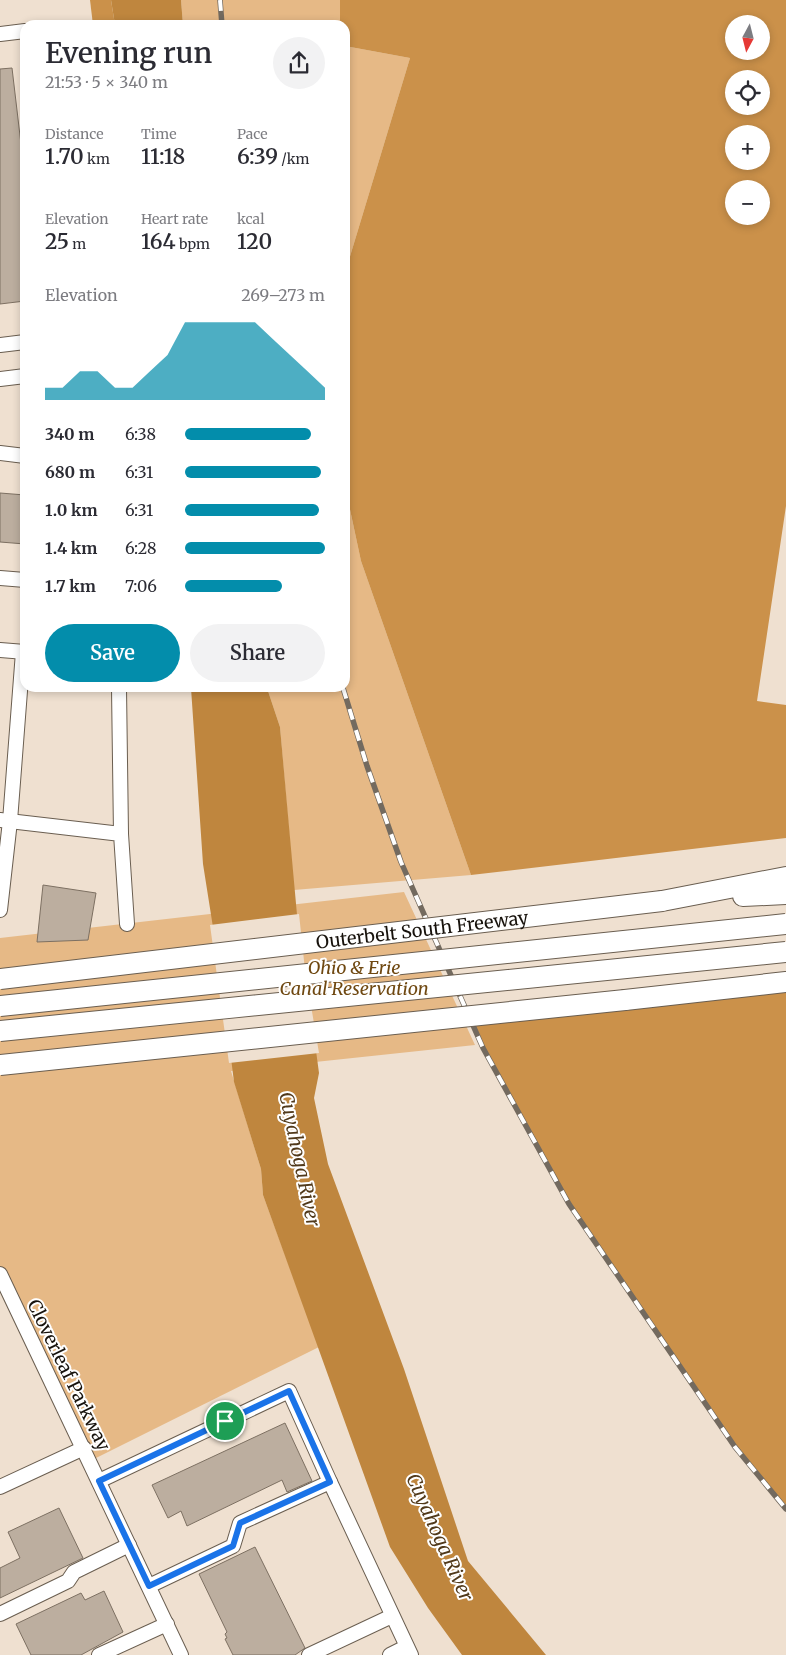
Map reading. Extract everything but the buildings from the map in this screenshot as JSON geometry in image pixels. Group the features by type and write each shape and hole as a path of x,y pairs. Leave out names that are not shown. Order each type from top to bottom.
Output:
{"highway":[{"path":"662,901 786,878"},
{"name":"Outerbelt South Freeway","path":"0,979 662,901 786,894"},
{"path":"0,1006 786,924"},
{"path":"0,1031 786,952"},
{"path":"0,1065 786,982"}],"street":[{"path":"0,34 20,32"},
{"path":"0,345 20,343"},
{"path":"0,378 20,376"},
{"path":"0,453 20,455"},
{"path":"0,578 20,580"},
{"path":"0,650 20,652"},
{"path":"0,910 5,821 20,688"},
{"path":"119,692 122,834 127,924"},
{"path":"5,821 122,834"},
{"name":"Cloverleaf Parkway","path":"0,1274 181,1655"},
{"path":"99,1481 289,1391 408,1651 390,1655"},
{"path":"0,1487 84,1448"},
{"path":"149,1586 233,1546 240,1523 330,1482"},
{"path":"0,1614 68,1581 74,1572 129,1545"},
{"path":"309,1655 392,1616"},
{"path":"100,1655 167,1624"}],"green space":[{"path":"181,0 340,0 340,20 183,20"},
{"path":"350,47 410,58 350,256"},
{"path":"350,509 361,561 471,875 294,890 280,727 268,692 350,692"},
{"name":"Ohio & Erie Canal Reservation","path":"404,892 475,1045 231,1071 261,1169 263,1195 319,1347 90,1461 0,1274 0,938"}],"shaded area":[{"path":"90,0 111,0 114,20 92,20"},
{"path":"340,0 786,0 786,506 757,701 786,705 786,838 471,875 361,561 350,509 350,256 410,58 350,47 350,20 340,20"},
{"path":"786,985 786,1509 686,1377 585,1227 522,1122 468,1013"}],"water":[{"path":"111,0 181,0 183,20 114,20"},
{"name":"Cuyahoga River","path":"191,692 268,692 280,727 302,970 310,1006 319,1073 314,1098 328,1164 404,1369 468,1561 546,1655 462,1655 428,1608 390,1547 263,1195 261,1169 234,1082 221,978 203,864"}],"pier":[{"path":"299,914 305,970 319,1053 229,1063 210,925"}],"railway":[{"path":"220,0 222,20"},
{"path":"344,692 367,766 401,862 483,1048 569,1204 735,1447 786,1509"}],"route":[{"path":"289,1391 330,1482 240,1523 233,1546 149,1586 99,1481 225,1421 289,1391"}]}
